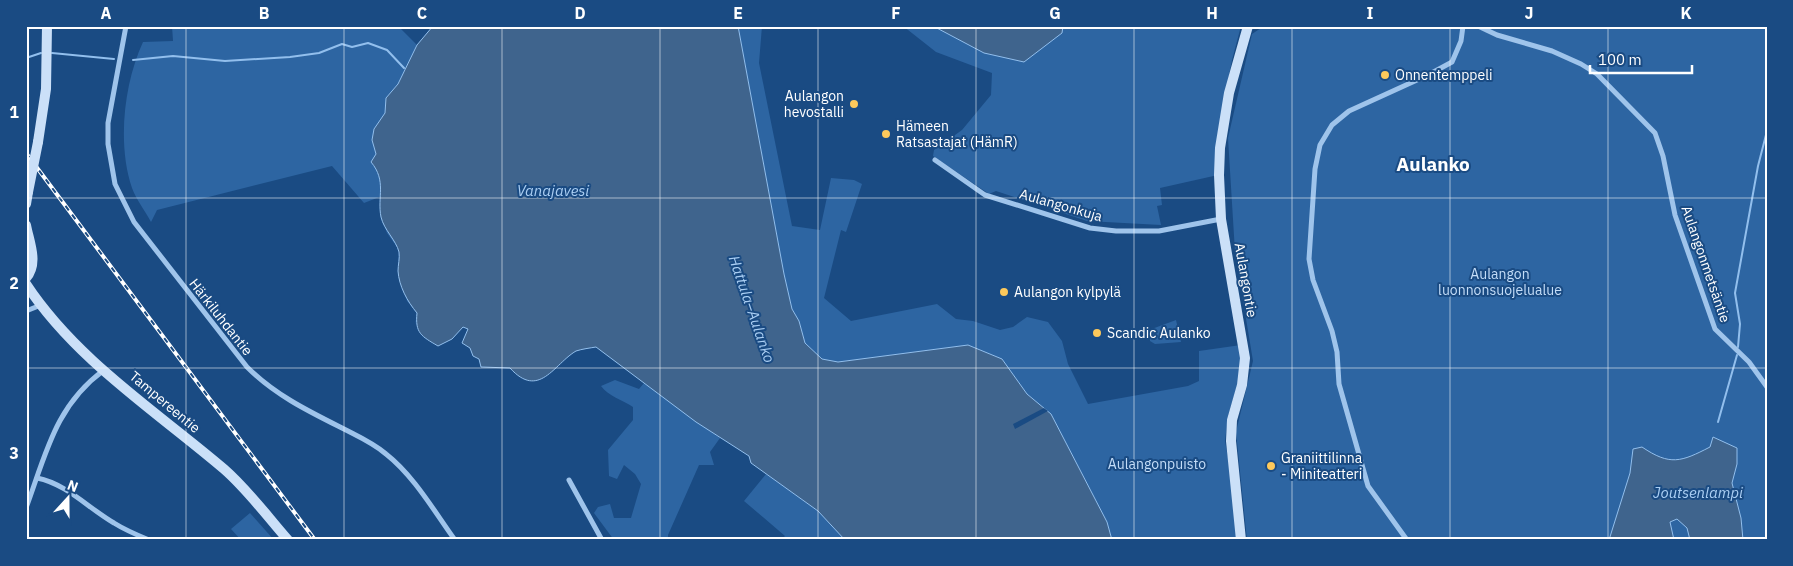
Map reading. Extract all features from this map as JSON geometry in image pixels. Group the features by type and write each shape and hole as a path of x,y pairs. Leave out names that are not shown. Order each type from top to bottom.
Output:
{"main road":[{"path":"26,204 46,89 47,26"},
{"name":"Aulangontie","path":"1241,540 1231,446 1232,420 1242,386 1245,358 1236,296 1221,219 1219,175 1223,123 1237,59 1248,26"},
{"path":"26,225 33,258 32,269 26,278"},
{"name":"Tampereentie","path":"26,284 41,306 104,370 231,476 288,540"}],"street":[{"name":"Härkiluhdantie","path":"126,26 110,104 108,144 115,184 134,222 256,377 290,401 365,440 386,454 411,480 455,540"},
{"path":"1407,540 1368,486 1339,384 1332,331 1313,280 1309,259 1315,169 1320,145 1332,125 1350,111 1452,62 1461,41 1463,26"},
{"name":"Aulangonmetsäntie","path":"1478,26 1497,35 1552,51 1581,64 1596,74 1655,133 1663,156 1674,216 1715,329 1749,362 1767,387"},
{"name":"Aulangonkuja","path":"935,160 985,195 1090,228 1116,231 1159,231 1221,219"},
{"path":"26,311 41,306"},
{"path":"26,508 58,420 73,398 104,370"},
{"path":"37,478 49,480 62,487 113,523 140,538 149,540"},
{"path":"569,480 602,540"}],"green space":[{"path":"172,26 398,26 417,45 398,84 386,98 431,267 415,325 417,313 407,301 398,274 399,250 387,233 381,217 382,196 364,203 332,166 157,210 151,222 138,201 127,171 124,133 127,95 136,58 143,42 173,41"},
{"name":"Aulangonpuisto","path":"738,26 762,26 759,63 792,226 820,230 831,178 854,180 862,184 846,232 841,230 824,298 851,321 937,304 956,319 973,321 1000,330 1013,327 1027,317 1048,322 1062,341 1068,364 1088,404 1188,386 1199,381 1199,351 1241,345 1239,379 1228,416 1225,441 1234,491 1237,540 1112,540 1107,522 1051,414 1027,394 1002,359 968,345 838,362 822,359 805,343 799,321 792,309 784,274"},
{"path":"903,26 933,26 984,53 1061,33 1063,26 1241,26 1232,60 1217,137 1218,175 1160,188 1162,205 1157,206 1161,225 1087,221 996,191 989,194 933,156 934,150 962,130 991,95 992,73 936,52"},
{"name":"Aulangon luonnonsuojelualue","path":"1264,26 1767,26 1767,540 1247,540 1236,432 1253,361 1235,252 1228,138 1252,34"},
{"path":"1176,320 1181,342 1155,344 1150,341 1149,330"},
{"path":"615,380 639,389 644,383 720,438 710,452 714,465 699,465 668,535 668,540 614,540 594,513 598,507 610,504 614,518 631,518 641,484 635,474 624,465 617,479 609,476 608,450 633,420 633,407 601,386"},
{"path":"766,474 818,511 845,540 781,540 785,536 744,501"},
{"path":"250,513 274,540 241,540 231,529"}],"water":[{"name":"Vanajavesi","path":"433,26 738,26 784,274 792,309 799,321 805,343 822,359 838,362 968,345 1002,359 1027,394 1051,414 1107,522 1112,540 845,540 818,511 751,463 749,456 696,422 596,347 576,351 546,376 538,380 529,381 520,377 510,368 481,367 479,359 473,356 470,348 462,343 468,329 463,327 452,339 438,346 423,336 418,330 417,313 407,298 400,282 398,271 399,252 381,217 379,176 371,162 376,154 372,140 374,129 385,113 386,98 398,84 417,45"},
{"path":"933,26 1063,26 1062,33 1024,62 984,53"},
{"name":"Joutsenlampi","path":"1713,437 1737,448 1737,464 1732,483 1741,518 1743,540 1690,540 1687,528 1677,519 1670,522 1674,540 1609,540 1630,473 1633,449 1642,447 1660,457 1676,460 1683,459 1710,447"}],"pier":[{"path":"1044,408 1048,411 1015,429 1013,424"}],"waterway":[{"path":"133,60 173,56 225,61 290,57 319,53 342,44 352,47 368,43 387,50 404,68"},
{"path":"26,58 41,53"},
{"path":"52,53 114,59"},
{"path":"1738,347 1740,324 1735,293 1758,166 1767,131"},
{"path":"1718,422 1737,355"}],"railway":[{"path":"26,153 315,540"}],"place":[{"name":"Onnentemppeli","path":"1385,75"},
{"name":"Aulangon hevostalli","path":"854,104"},
{"name":"Hämeen Ratsastajat (HämR)","path":"886,134"},
{"name":"Aulangon kylpylä","path":"1004,292"},
{"name":"Scandic Aulanko","path":"1097,333"},
{"name":"Graniittilinna - Miniteatteri","path":"1271,466"}],"district":[{"name":"Aulanko","path":"1433,164"}],"water label":[{"name":"Hattula–Aulanko","path":"752,309"}]}
